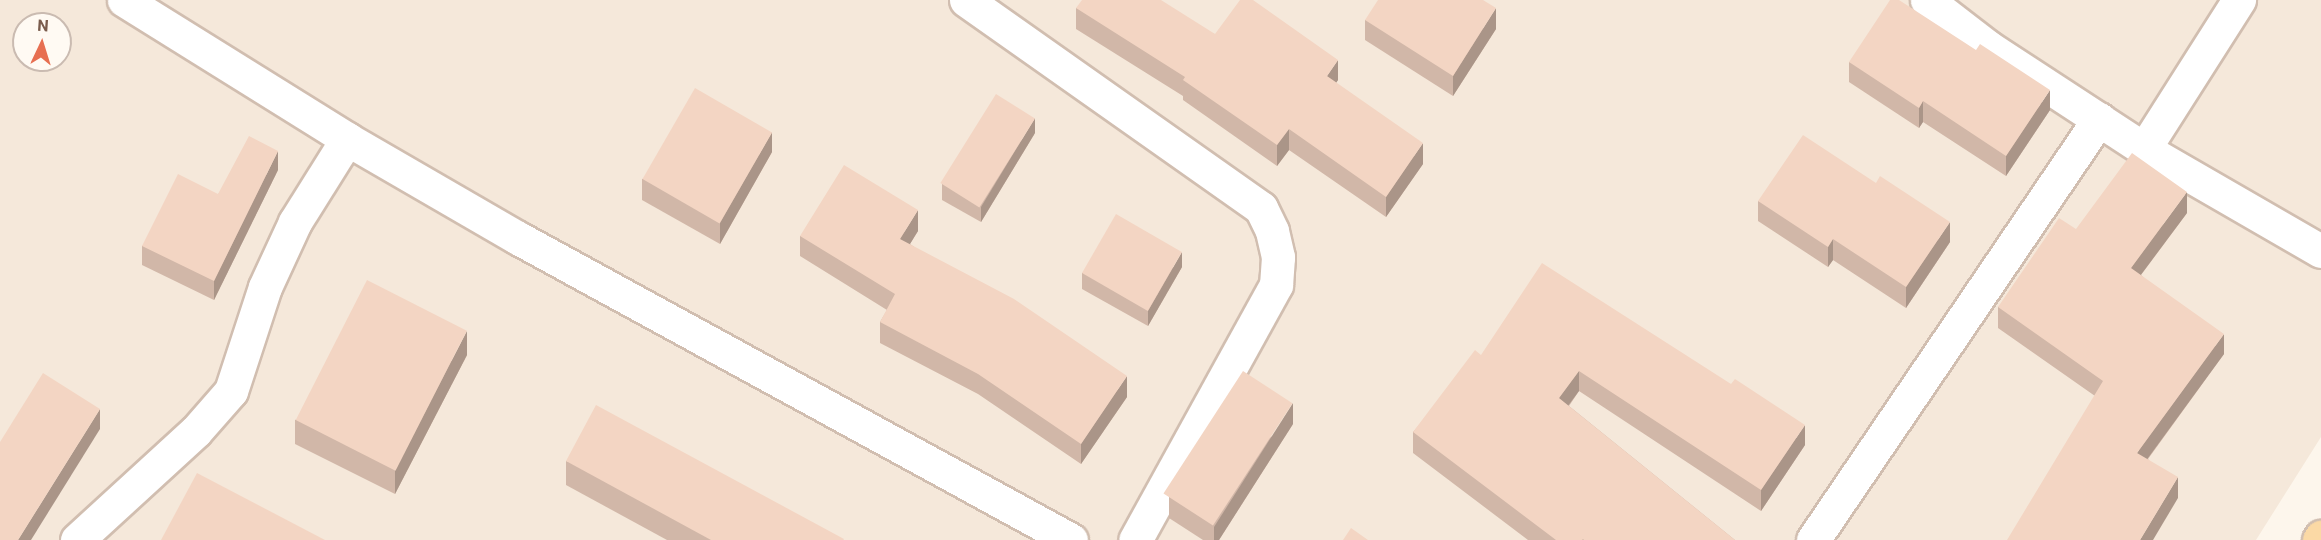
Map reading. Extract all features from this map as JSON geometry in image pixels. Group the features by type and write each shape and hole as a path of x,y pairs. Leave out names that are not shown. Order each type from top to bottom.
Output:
{"street":[{"path":"124,0 347,139 518,238 1071,540"},
{"path":"966,0 1261,208 1272,231 1278,257 1276,285 1135,540"},
{"path":"1927,0 1988,47 2144,149 2321,251"},
{"path":"2144,149 2239,0"},
{"path":"1813,540 2098,119"},
{"path":"77,540 196,431 231,391 265,287 295,222 347,139"}],"shaded area":[{"path":"0,0 2321,0 2321,437 2256,540 0,540"}],"building":[{"path":"1082,0 1161,0 1215,34 1240,0 1253,0 1338,60 1327,76 1423,143 1386,197 1289,129 1277,145 1183,80 1185,77 1076,8"},
{"path":"1378,0 1483,0 1496,8 1453,76 1365,20"},
{"path":"1890,0 1899,0 1976,50 1980,44 2050,90 2006,156 1923,101 1919,108 1849,62"},
{"path":"695,88 772,132 720,223 642,179"},
{"path":"996,94 1035,118 979,207 940,183"},
{"path":"1803,135 1876,183 1880,176 1950,222 1906,287 1833,239 1828,247 1758,201"},
{"path":"249,136 278,151 214,281 142,246 178,174 218,194"},
{"path":"2132,153 2187,192 2131,268 2224,334 2137,453 2178,477 2140,540 2007,540 2103,381 1998,307 2059,218 2076,229"},
{"path":"844,165 918,210 900,239 1014,299 1127,376 1081,444 978,374 880,322 895,294 800,236"},
{"path":"1116,214 1182,252 1148,311 1082,273"},
{"path":"1542,263 1731,384 1735,379 1805,425 1761,490 1579,371 1559,398 1735,540 1556,540 1413,432 1475,350 1481,355"},
{"path":"367,280 467,331 396,471 296,420"},
{"path":"1243,371 1292,403 1213,526 1163,493"},
{"path":"43,373 100,409 18,540 0,540 0,442"},
{"path":"596,405 844,539 711,540 566,461"},
{"path":"197,473 325,540 161,540"},
{"path":"1351,528 1368,540 1343,540"}]}
